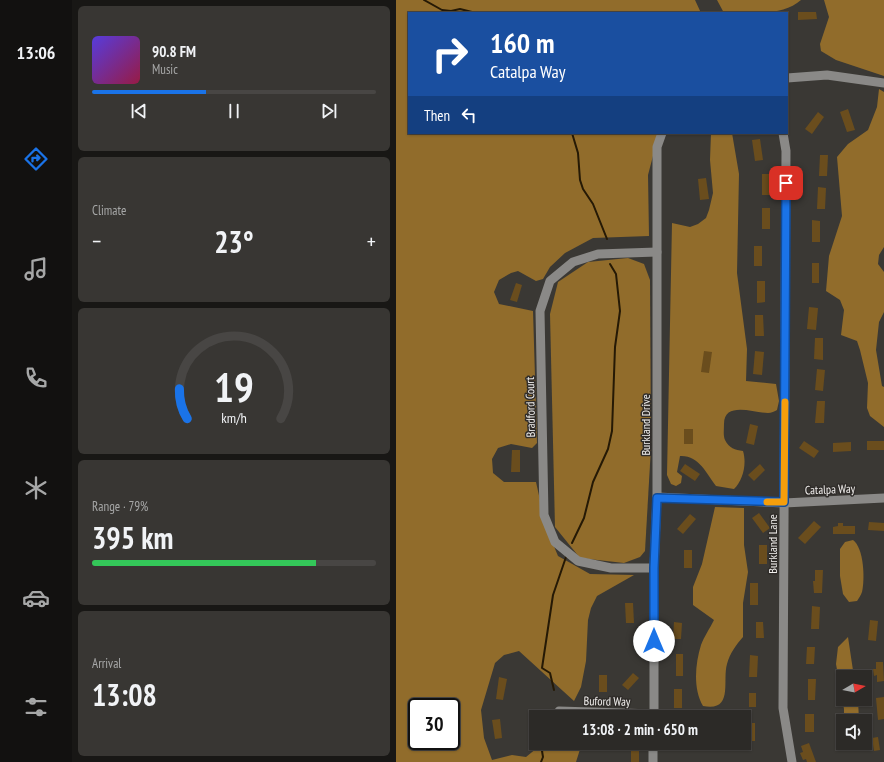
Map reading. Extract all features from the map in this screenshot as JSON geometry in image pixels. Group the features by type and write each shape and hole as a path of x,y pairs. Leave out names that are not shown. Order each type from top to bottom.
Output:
{"street":[{"path":"788,78 827,75 884,83"},
{"name":"Burkland Drive","path":"654,710 654,568 657,498 657,147 662,134"},
{"name":"Burkland Lane","path":"783,134 786,151 783,708 792,762"},
{"name":"Bradford Court","path":"654,568 611,568 578,561 555,542 544,515 540,311 550,281 573,262 598,254 657,252"},
{"name":"Catalpa Way","path":"657,498 784,502 884,498"},
{"path":"653,750 653,762"}],"shaded area":[{"path":"396,0 695,0 701,12 408,12 408,134 659,134 648,175 649,236 593,238 565,253 550,267 543,279 536,281 518,271 499,280 494,292 499,304 533,311 537,443 532,448 511,444 498,448 492,459 493,473 504,482 536,482 546,527 558,556 590,574 634,575 597,596 591,608 588,620 586,661 581,687 574,701 519,651 504,655 495,663 481,710 484,738 492,760 512,755 526,757 535,750 580,750 576,762 396,762"},
{"path":"717,0 801,0 775,12 723,12"},
{"path":"824,0 884,0 884,76 836,60 821,51 820,44 829,17"},
{"path":"879,89 884,92 884,247 879,255 878,264 884,272 884,312 879,322 876,350 882,386 884,387 884,427 870,416 867,408 868,383 857,341 841,335 844,310 840,300 826,291 829,256 842,216 837,157 848,144 868,130 877,107"},
{"path":"711,134 732,134 739,174 737,273 747,349 746,381 776,384 779,401 777,410 772,412 768,413 748,410 734,410 725,417 725,440 732,448 743,451 745,461 742,476 734,489 716,486 701,466 692,458 687,456 680,456 677,472 682,476 681,483 676,486 671,484 667,475 672,223 690,227 698,224 706,218 713,193 710,160"},
{"path":"628,258 644,264 650,280 651,447 645,551 640,557 624,563 580,558 555,527 550,314 558,282 588,262"},
{"path":"715,507 744,508 744,545 748,572 743,603 743,637 728,660 725,694 723,700 713,707 703,706 696,684 696,668 701,645 714,620 693,605 693,587 702,564"},
{"path":"853,540 857,544 863,564 863,580 862,592 857,601 849,602 843,594 840,576 840,549 845,542"},
{"path":"848,637 853,670 837,670 836,664 838,647"},
{"path":"843,706 858,706 859,714 844,714"}],"building":[{"path":"798,12 816,12 817,19 798,20"},
{"path":"848,109 855,130 847,132 840,112"},
{"path":"818,112 824,117 812,134 805,129"},
{"path":"760,139 763,160 755,161 752,140"},
{"path":"820,155 828,155 827,176 819,176"},
{"path":"762,174 770,174 770,195 762,195"},
{"path":"706,178 709,199 700,200 698,179"},
{"path":"818,187 826,188 825,209 817,209"},
{"path":"762,208 770,208 770,229 762,229"},
{"path":"812,220 820,221 820,242 812,242"},
{"path":"754,246 762,246 762,266 754,266"},
{"path":"812,263 819,263 819,283 812,283"},
{"path":"757,281 765,281 765,302 757,303"},
{"path":"516,283 522,285 517,302 510,300"},
{"path":"809,307 818,308 816,330 807,329"},
{"path":"755,315 763,315 764,336 755,336"},
{"path":"815,338 823,338 823,360 814,359"},
{"path":"704,351 712,352 709,373 701,372"},
{"path":"755,351 764,352 762,375 753,374"},
{"path":"817,369 825,370 823,391 815,390"},
{"path":"817,401 825,401 824,423 815,423"},
{"path":"750,424 758,426 754,445 746,443"},
{"path":"684,429 693,429 693,444 684,444"},
{"path":"804,441 819,451 814,458 799,448"},
{"path":"867,441 884,441 884,450 867,450"},
{"path":"851,442 851,451 833,452 833,443"},
{"path":"512,450 520,450 520,472 511,472"},
{"path":"685,464 700,474 695,481 680,471"},
{"path":"760,464 765,470 754,481 748,475"},
{"path":"759,513 770,528 763,533 752,518"},
{"path":"690,514 696,519 683,534 677,529"},
{"path":"814,521 821,527 805,544 798,538"},
{"path":"869,522 884,523 884,531 868,530"},
{"path":"838,523 843,523 843,526 855,526 855,534 833,534 833,527 838,526"},
{"path":"759,545 767,545 767,564 759,564"},
{"path":"684,550 692,550 692,568 684,568"},
{"path":"815,570 823,570 822,593 814,593 813,581 815,581"},
{"path":"750,583 758,583 758,605 750,605"},
{"path":"625,603 633,603 634,623 626,623"},
{"path":"812,606 820,607 819,629 811,629"},
{"path":"870,620 878,621 876,641 868,640"},
{"path":"674,622 682,623 681,639 673,639"},
{"path":"756,622 763,622 764,638 756,638"},
{"path":"807,647 815,647 814,664 806,664"},
{"path":"676,654 683,654 683,676 676,676"},
{"path":"750,655 758,656 757,677 749,677"},
{"path":"876,662 883,662 884,681 877,682 877,675 874,676 873,669 876,669"},
{"path":"633,673 639,678 628,690 622,685"},
{"path":"599,675 607,675 607,692 599,692"},
{"path":"499,677 507,679 503,700 496,699"},
{"path":"808,679 816,679 815,700 808,700"},
{"path":"674,689 682,689 682,708 674,708"},
{"path":"749,693 756,693 756,707 749,707"},
{"path":"884,697 884,719 878,720 876,698"},
{"path":"805,714 814,714 814,732 805,732"},
{"path":"500,719 502,738 495,739 492,720"},
{"path":"751,723 755,723 755,741 751,741"},
{"path":"878,737 880,750 874,751 872,738"},
{"path":"809,743 816,762 807,762 806,759 803,760 800,753 803,752 801,746"},
{"path":"631,750 639,750 639,762 631,762"}],"waterway":[{"path":"424,0 442,10 451,11 460,9 472,12"},
{"path":"572,134 578,153 580,180 583,189 593,204 607,239"},
{"path":"572,543 584,518 593,482 608,449 612,431 615,347 620,311 616,274 610,264"},
{"path":"554,690 550,673 542,668 553,595 566,557"},
{"path":"541,762 543,750"}],"slow traffic":[{"path":"767,502 784,502 785,402"}],"route":[{"path":"654,641 654,568 657,498 784,502 786,183"}]}
